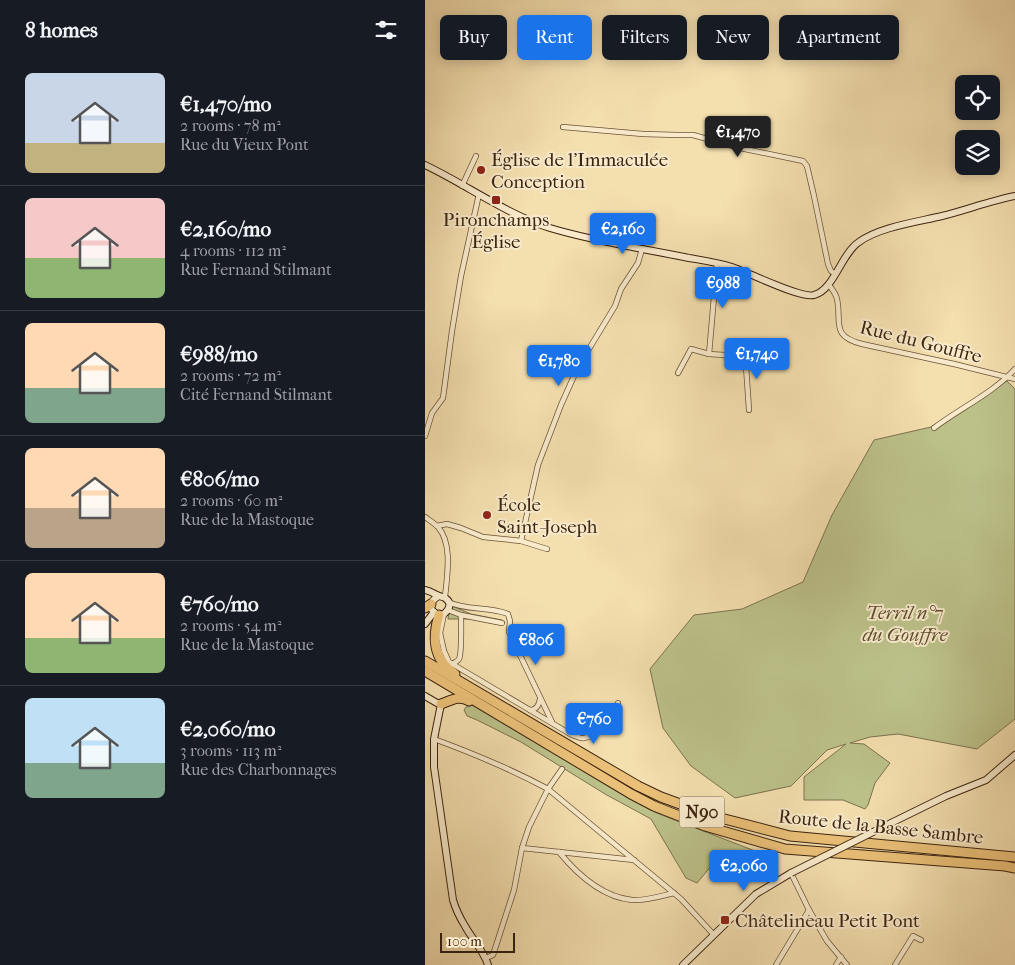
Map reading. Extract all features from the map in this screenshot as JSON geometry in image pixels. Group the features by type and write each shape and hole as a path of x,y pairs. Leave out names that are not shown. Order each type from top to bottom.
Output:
{"highway":[{"path":"435,608 435,648 442,661 451,671 487,694 494,701"},
{"name":"Route de la Basse Sambre","path":"425,661 638,786 661,798 713,816 790,836 1015,857"},
{"name":"Route de la Basse Sambre","path":"425,671 631,794 654,806 705,826 785,849 1015,868"},
{"path":"441,704 457,698 464,698 502,720 512,722"}],"street":[{"path":"563,127 643,134 693,135 740,148 803,161 807,166 828,264 831,271 835,274"},
{"path":"462,186 476,156"},
{"path":"425,165 520,216 549,228 642,249 717,263 732,267 805,296 817,294 829,285 852,247 881,231 1015,197"},
{"path":"425,436 433,413 443,398 461,276 479,194"},
{"path":"521,541 538,465 561,405 578,367 615,306 621,289 638,263 642,249"},
{"path":"709,354 717,263"},
{"name":"Rue du Gouffre","path":"829,285 837,300 839,329 851,340 1015,379"},
{"path":"677,373 691,349 709,354 725,355 741,363 746,366 749,410"},
{"path":"934,428 951,414 1000,385 1015,369"},
{"path":"425,517 437,526 443,535 447,548 447,584 444,598 449,607 435,608"},
{"path":"437,526 447,524 483,538 521,541 547,549"},
{"path":"425,590 465,606 499,610 508,614 510,621 509,632 552,723"},
{"path":"444,598 434,599 444,651 449,662 572,735 583,738 598,732 609,720 618,703"},
{"path":"435,608 502,624"},
{"path":"425,624 435,608"},
{"path":"453,664 459,658 461,650 461,615"},
{"path":"425,696 441,704 434,739 434,767 453,900 465,927 487,962 493,955 514,890 522,848 529,828 548,789 562,769"},
{"path":"529,710 537,707 540,697"},
{"path":"434,739 548,789 675,893 714,934"},
{"path":"683,965 756,894 791,873 893,822 946,796 986,780 1015,756"},
{"path":"522,848 635,860"},
{"path":"559,852 590,883 615,895 632,900 675,893"},
{"path":"791,873 827,941 847,965"},
{"path":"776,965 809,910"},
{"path":"895,965 913,936 921,940"},
{"path":"836,965 841,957"}],"green space":[{"name":"Terril n°7 du Gouffre","path":"1007,381 1015,389 1015,719 977,749 898,734 870,737 850,743 864,744 890,763 875,783 865,809 843,800 804,800 804,777 846,744 827,750 791,786 735,798 691,766 663,728 650,669 694,615 742,609 803,582 832,515 874,440 931,427"},
{"path":"450,605 471,614 502,620 501,625 470,619 448,619"},
{"path":"473,705 654,812 755,851 721,854 697,883 686,878 651,819 605,794 521,742 467,716 464,710 466,707"}],"place":[{"name":"Église de l'Immaculée Conception","path":"481,170"},
{"name":"Pironchamps Église","path":"496,200"},
{"name":"École Saint-Joseph","path":"487,515"},
{"name":"Châtelineau Petit Pont","path":"725,920"}]}
